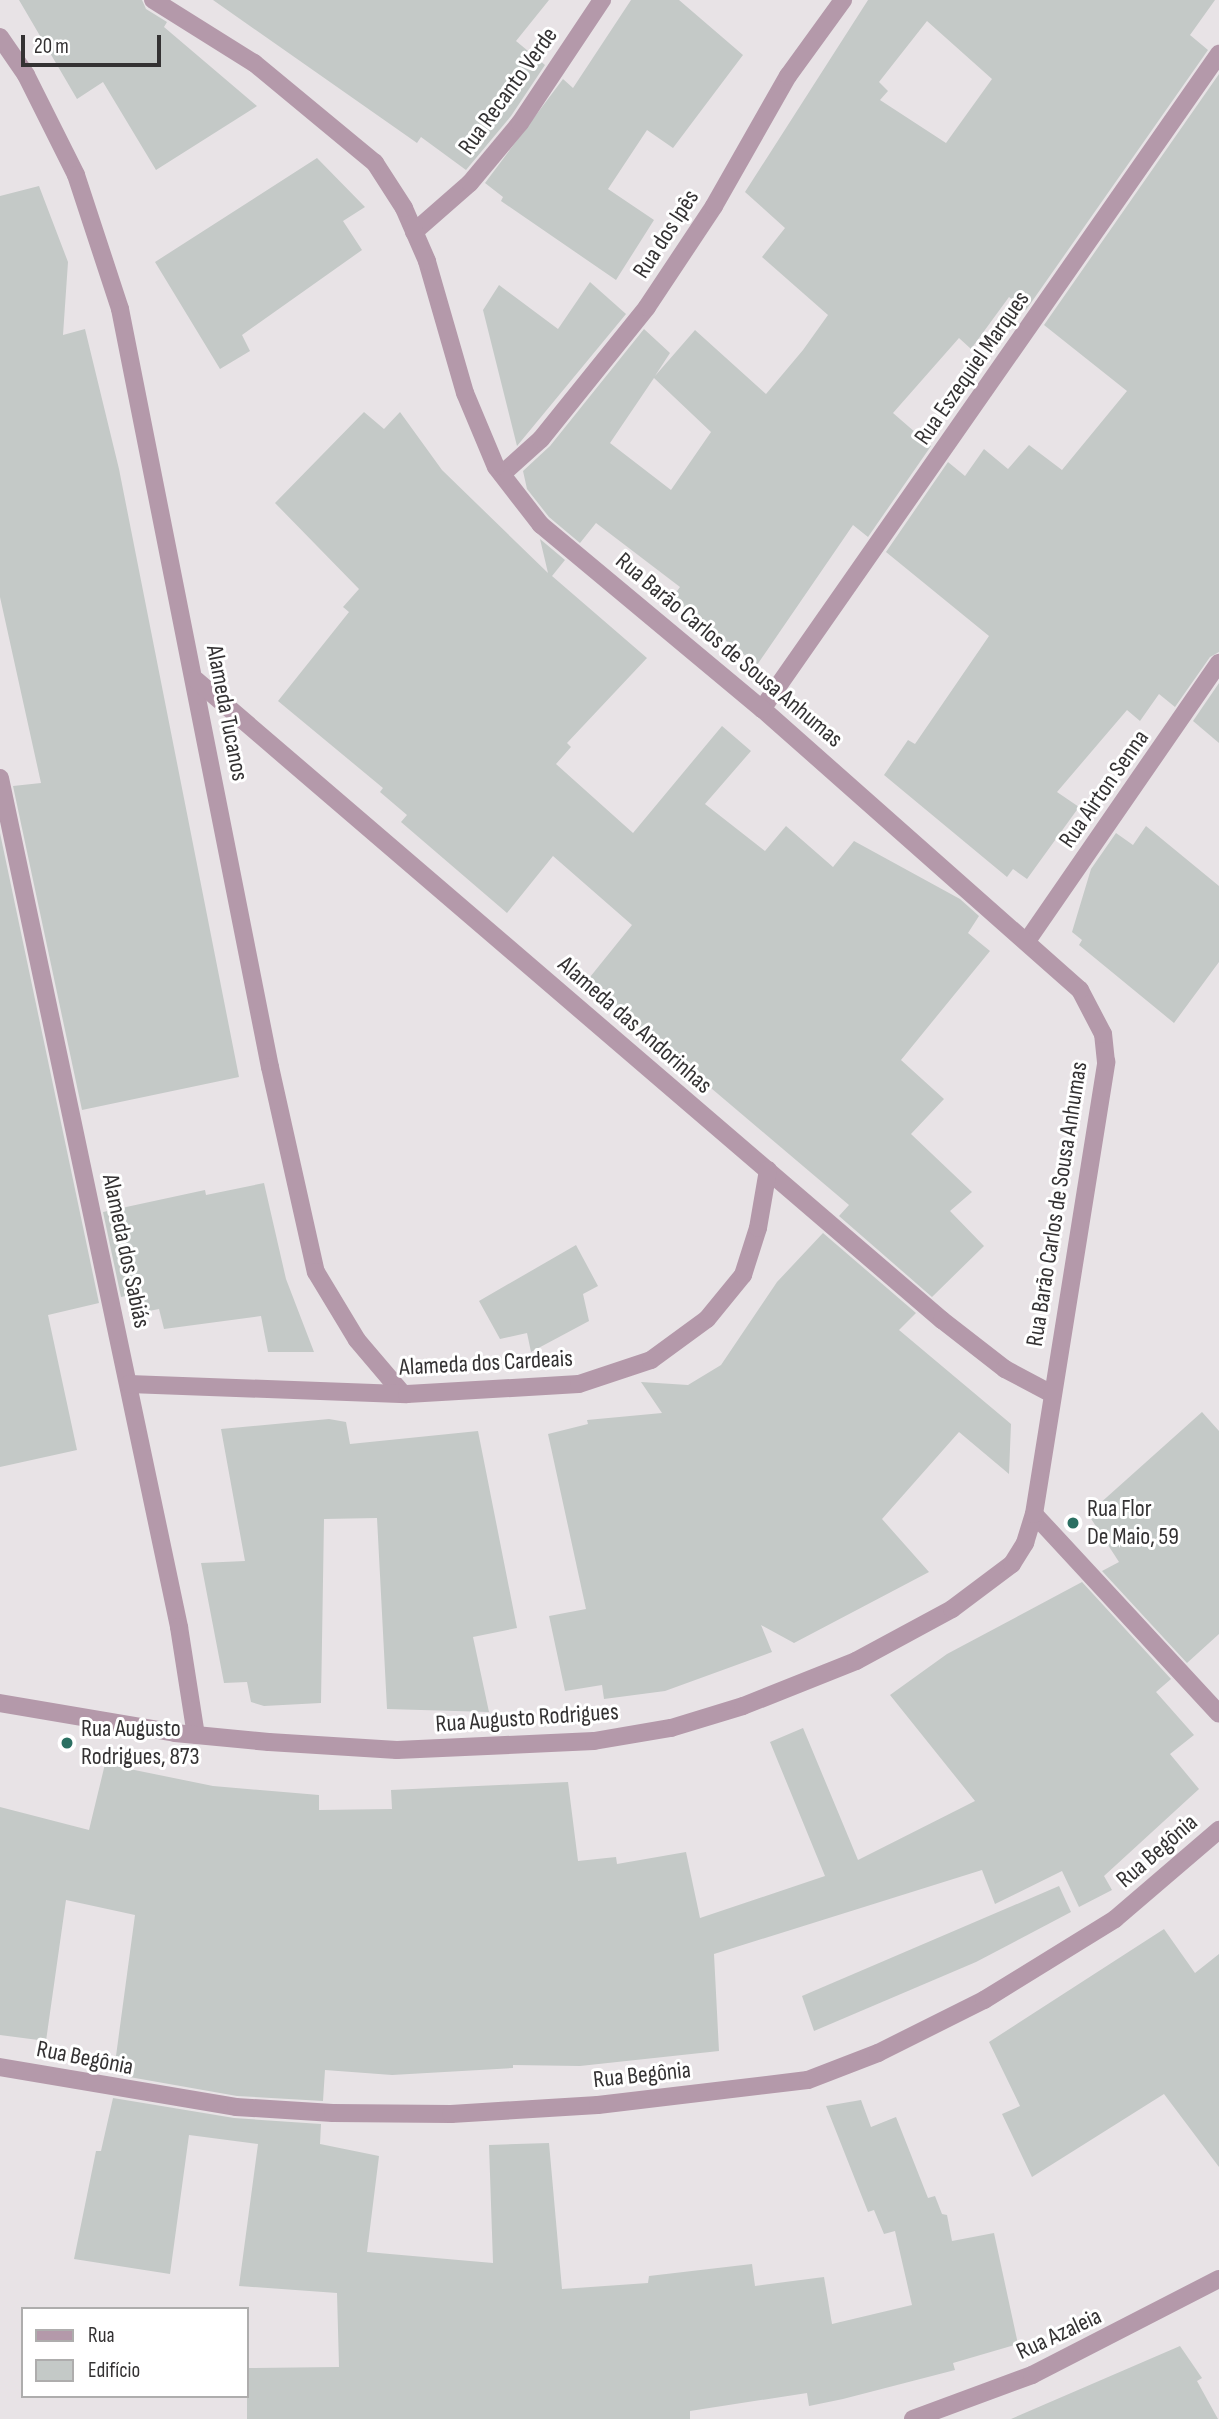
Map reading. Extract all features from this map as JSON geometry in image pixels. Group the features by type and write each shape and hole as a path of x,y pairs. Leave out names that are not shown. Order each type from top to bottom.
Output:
{"street":[{"name":"Rua Barão Carlos de Sousa Anhumas","path":"153,0 254,63 366,155 404,208 427,261 466,393 502,474 541,525 762,709 1027,941 1080,990 1095,1012 1106,1062 1052,1394"},
{"name":"Rua Recanto Verde","path":"414,232 470,183 520,123 603,0"},
{"name":"Rua dos Ipês","path":"502,474 541,439 647,307 714,206 789,76 843,0"},
{"name":"Alameda Tucanos","path":"0,37 26,75 76,175 120,309 196,680 270,1067 316,1272 357,1340 403,1394"},
{"name":"Rua Eszequiel Marques","path":"762,709 1219,54"},
{"name":"Rua Airton Senna","path":"1027,941 1219,663"},
{"name":"Alameda das Andorinhas","path":"196,680 963,1336 1005,1369 1052,1394"},
{"name":"Alameda dos Sabiás","path":"0,778 179,1627 196,1735"},
{"name":"Alameda dos Cardeais","path":"129,1384 403,1394 579,1384 651,1360 707,1318 743,1275 758,1228 768,1170"},
{"name":"Rua Augusto Rodrigues","path":"0,1703 196,1735 397,1751 594,1741 671,1728 743,1706 856,1661 952,1609 1012,1564 1025,1543 1034,1514 1052,1394"},
{"path":"1034,1514 1219,1714"},
{"name":"Rua Begônia","path":"0,2067 236,2107 333,2113 450,2114 598,2105 808,2080 878,2053 984,2000 1115,1919 1219,1830"},
{"name":"Rua Azaleia","path":"913,2419 1032,2375 1216,2284"}],"building":[{"path":"19,0 142,0 146,9 167,22 164,27 257,106 156,170 103,82 77,99"},
{"path":"213,0 549,0 516,41 545,65 511,116 466,170 421,137 417,143"},
{"path":"631,0 679,0 743,55 673,148 647,130 608,189 654,220 616,280 501,201 503,197 485,183 563,79 573,88"},
{"path":"868,0 1215,0 1190,35 1208,50 1026,310 1009,297 971,349 959,338 893,413 931,446 868,537 853,525 757,665 672,598 680,587 596,523 580,543 549,517 527,489 523,471 550,446 644,329 670,353 655,376 695,330 766,394 803,350 828,315 762,257 785,228 745,192","holes":["927,21 992,79 946,143 880,100 888,91 879,82","654,378 711,432 671,490 610,443"]},
{"path":"1219,74 1219,652 1210,657 1175,707 1159,694 1140,721 1127,710 1057,792 1079,807 1027,879 1013,869 1007,877 884,775 908,740 915,744 989,636 886,552 948,462 965,476 984,449 1008,469 1029,445 1062,470 1127,391 1044,325"},
{"path":"317,158 365,207 343,221 362,250 242,335 250,351 220,369 155,262"},
{"path":"39,186 68,262 63,335 85,329 119,469 239,1077 82,1110 13,786 41,783 0,597 0,196"},
{"path":"590,282 626,314 517,446 483,310 499,285 558,329"},
{"path":"364,412 384,429 400,412 442,470 548,573 540,539 565,560 552,576 647,658 567,743 571,747 556,764 633,833 722,726 751,751 705,804 765,851 786,826 833,867 854,841 960,899 979,916 968,933 990,951 901,1060 944,1099 911,1134 972,1192 950,1211 984,1246 932,1297 839,1216 849,1205 586,982 632,925 553,856 507,913 401,822 407,815 380,792 383,788 278,701 349,612 343,607 359,589 275,503"},
{"path":"1219,683 1219,743 1193,721"},
{"path":"1146,826 1219,886 1219,962 1174,1023 1079,945 1082,940 1072,932 1091,869 1116,833 1133,845"},
{"path":"0,833 99,1303 48,1315 77,1450 0,1467"},
{"path":"264,1183 286,1279 314,1352 268,1352 261,1316 164,1329 159,1309 144,1312 139,1293 121,1297 103,1212 205,1190 206,1195"},
{"path":"823,1233 916,1313 899,1330 1011,1424 1009,1474 959,1432 882,1519 929,1572 794,1643 761,1625 772,1652 665,1691 604,1699 602,1685 565,1691 549,1616 586,1609 548,1434 588,1424 587,1420 662,1413 641,1382 688,1385 721,1365 777,1282"},
{"path":"576,1245 598,1286 583,1294 589,1321 531,1352 527,1333 500,1339 479,1301"},
{"path":"1202,1412 1219,1431 1219,1634 1187,1663 1102,1571 1119,1562 1088,1514"},
{"path":"329,1419 346,1422 350,1444 478,1431 517,1628 473,1637 489,1712 387,1709 377,1518 324,1519 321,1703 264,1706 251,1702 247,1682 224,1683 201,1563 245,1561 221,1429"},
{"path":"1082,1582 1171,1679 1156,1692 1194,1735 1170,1754 1199,1789 1104,1876 1112,1890 1079,1907 1062,1871 995,1904 982,1870 714,1954 719,2051 580,2066 513,2065 513,2068 392,2075 325,2070 323,2101 237,2096 118,2075 122,2057 116,2056 135,1915 66,1900 46,2041 0,2035 0,1807 89,1830 105,1764 213,1786 319,1795 319,1810 392,1809 391,1790 568,1782 578,1861 616,1857 617,1864 686,1852 700,1918 825,1876 770,1742 803,1728 858,1860 975,1801 890,1695 947,1654"},
{"path":"1059,1886 1071,1912 976,1962 814,2031 802,1996"},
{"path":"1164,1929 1195,1973 1219,1954 1219,2167 1164,2094 1032,2177 1002,2114 1020,2106 989,2042"},
{"path":"113,2098 234,2118 321,2124 320,2144 379,2156 367,2252 493,2263 489,2145 549,2143 562,2289 648,2283 649,2276 752,2264 755,2286 824,2277 832,2324 912,2305 895,2231 884,2234 874,2210 868,2212 826,2106 861,2100 871,2127 896,2117 928,2198 935,2196 942,2214 947,2215 952,2241 994,2233 1018,2344 953,2363 955,2370 843,2399 809,2406 807,2393 690,2411 690,2419 247,2419 248,2368 339,2367 337,2293 239,2286 258,2144 189,2135 170,2274 74,2259 96,2151 101,2151"},
{"path":"1180,2346 1202,2378 1197,2381 1218,2419 1011,2419"}],"place":[{"name":"Rua Flor De Maio, 59","path":"1073,1523"},
{"name":"Rua Augusto Rodrigues, 873","path":"67,1743"}]}
